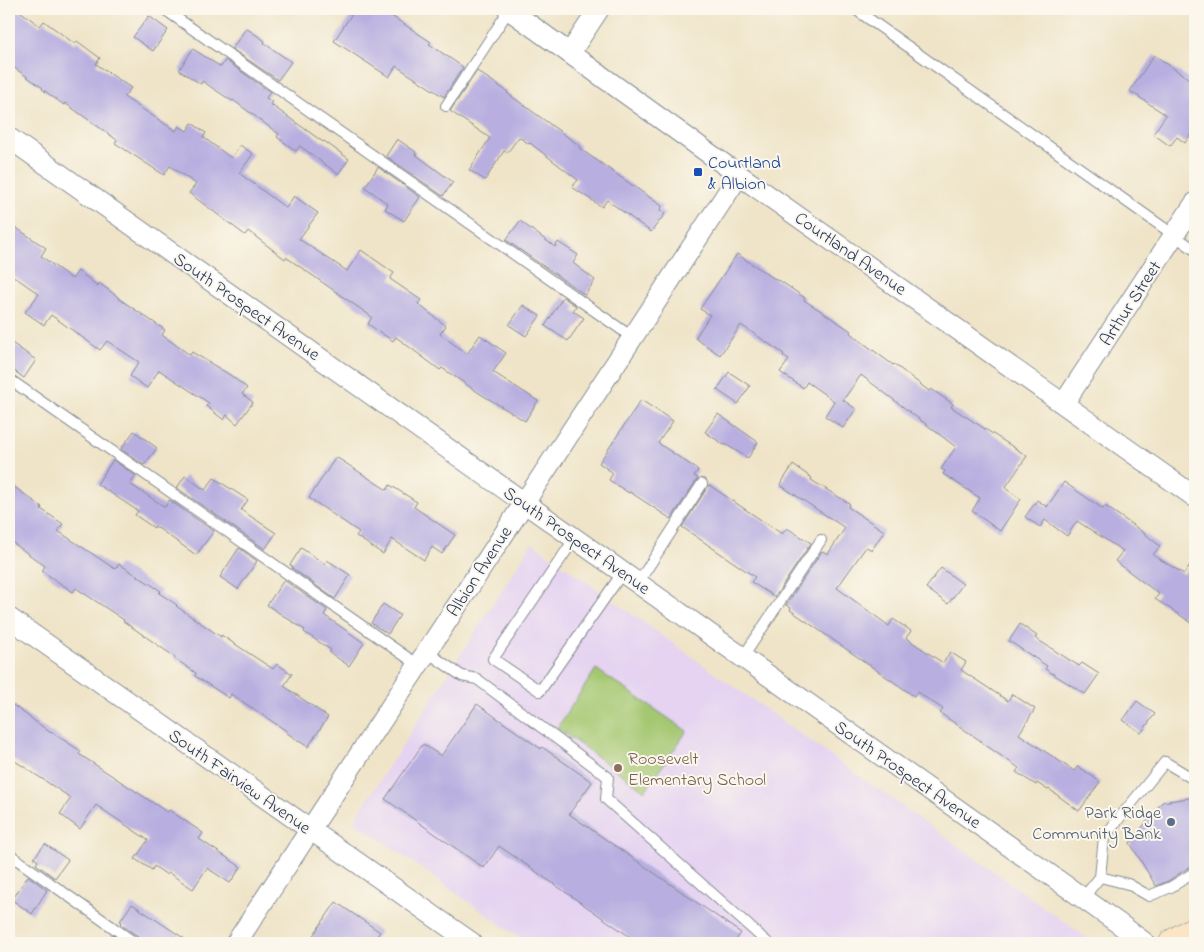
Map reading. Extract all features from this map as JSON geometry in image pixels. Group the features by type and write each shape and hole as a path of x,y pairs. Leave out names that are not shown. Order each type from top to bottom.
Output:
{"street":[{"name":"Courtland Avenue","path":"509,9 1195,496"},
{"path":"570,53 599,9"},
{"name":"South Prospect Avenue","path":"9,138 1145,943"},
{"name":"Albion Avenue","path":"236,943 739,174"},
{"name":"Arthur Street","path":"1064,403 1195,203"},
{"name":"South Fairview Avenue","path":"9,618 472,943"}],"lane":[{"path":"164,9 632,337"},
{"path":"446,106 509,9"},
{"path":"855,9 1195,250"},
{"path":"9,379 422,659 462,676 477,678 608,777 606,799 768,943"},
{"path":"574,538 493,659 540,691 631,578 702,484"},
{"path":"743,658 821,540"},
{"path":"1083,898 1100,877 1104,837 1165,762 1195,780"},
{"path":"9,854 135,943"},
{"path":"1100,877 1128,884 1149,896 1171,887 1195,872"}],"shaded area":[{"name":"Roosevelt Elementary School","path":"532,543 1094,943 527,943 354,821"}],"green space":[{"path":"596,669 687,731 645,791 557,728"}],"building":[{"path":"9,9 17,9 40,26 44,21 75,44 77,41 100,58 96,64 131,88 124,97 176,131 179,126 187,131 192,123 206,133 203,137 231,158 240,145 253,154 239,173 286,208 294,196 318,213 299,239 347,271 361,250 394,273 390,279 421,300 418,304 446,326 440,334 467,354 480,335 506,353 493,372 538,401 525,421 442,368 440,370 396,337 393,341 368,324 372,317 286,257 285,259 248,231 245,235 189,193 196,184 170,166 164,175 115,143 117,140 65,103 64,105 9,64"},
{"path":"355,9 395,9 390,15 431,42 429,44 463,67 444,97 396,66 389,77 334,41"},
{"path":"149,16 168,30 153,51 133,37"},
{"path":"246,28 291,62 278,80 232,49"},
{"path":"193,49 221,67 225,60 270,92 266,98 272,102 270,104 349,159 338,174 300,146 296,151 277,137 279,134 233,100 202,81 201,84 179,70"},
{"path":"1154,55 1195,83 1195,128 1185,143 1177,137 1170,146 1153,134 1166,115 1130,91"},
{"path":"477,71 580,146 579,148 662,206 660,210 665,214 651,232 607,200 602,207 572,187 578,180 530,143 519,137 507,153 504,151 485,180 469,170 490,138 450,111"},
{"path":"397,139 453,182 443,196 386,156"},
{"path":"378,167 420,197 404,221 385,209 388,204 365,187"},
{"path":"520,221 555,247 558,242 578,255 573,263 595,280 585,295 506,240"},
{"path":"9,223 46,248 41,256 72,279 78,271 98,286 99,283 165,330 162,335 190,355 192,352 230,375 247,388 242,394 253,402 237,424 227,415 224,420 206,406 209,403 159,370 147,388 130,376 139,362 107,341 100,350 51,315 44,325 25,312 39,294 9,273"},
{"path":"737,254 805,298 804,300 851,331 850,333 929,391 931,389 953,404 951,407 1027,456 1005,488 1021,499 1000,531 972,511 980,498 943,474 945,471 941,469 956,447 861,375 843,400 856,409 843,428 825,416 834,401 807,382 803,388 780,372 789,360 783,356 784,354 741,325 720,355 695,338 710,315 700,309"},
{"path":"563,297 576,306 573,311 584,318 568,341 545,326"},
{"path":"523,305 540,316 526,336 509,325"},
{"path":"9,341 36,360 24,378 9,367"},
{"path":"729,372 750,386 738,404 717,390"},
{"path":"641,400 673,421 658,443 698,470 694,476 698,478 671,519 609,480 613,473 599,463"},
{"path":"718,414 758,442 748,458 705,432"},
{"path":"134,431 157,448 144,465 121,449"},
{"path":"336,457 387,490 390,485 417,502 414,507 455,535 442,554 432,547 424,560 392,539 383,554 356,536 359,532 309,498"},
{"path":"113,460 136,476 130,484 165,507 169,500 214,531 196,555 155,526 154,528 135,515 138,511 97,484"},
{"path":"793,465 812,478 811,480 850,504 848,507 884,531 872,550 866,547 837,588 889,626 893,619 911,631 906,638 943,663 950,652 966,662 961,670 1008,701 1012,694 1035,709 1019,734 1074,771 1078,766 1100,782 1079,811 1049,789 1037,783 1036,785 1016,772 1019,768 940,713 943,709 917,692 914,696 790,610 791,608 786,605 822,551 828,554 845,528 780,485"},
{"path":"185,476 205,490 214,478 248,500 241,510 276,533 265,549 177,488"},
{"path":"1064,482 1103,509 1105,506 1140,530 1160,546 1153,555 1184,574 1195,557 1195,625 1155,599 1159,594 1115,561 1123,551 1077,521 1067,536 1045,520 1040,527 1025,517 1037,500 1047,507"},
{"path":"9,483 63,524 58,531 115,569 119,564 161,591 159,593 221,637 221,635 273,669 277,664 292,674 284,686 328,717 308,747 231,694 229,698 195,676 196,673 175,657 76,588 73,592 42,571 45,566 9,540"},
{"path":"709,485 782,534 787,528 811,543 775,597 751,582 755,577 682,527"},
{"path":"239,548 257,561 238,589 220,577"},
{"path":"301,548 325,564 327,560 350,575 335,599 290,565"},
{"path":"941,568 963,584 948,604 926,588"},
{"path":"284,580 327,610 324,615 364,643 349,666 329,652 331,650 304,632 305,630 267,605"},
{"path":"383,604 400,615 388,634 371,623"},
{"path":"1020,624 1037,636 1035,638 1079,666 1082,663 1099,674 1085,694 1045,669 1047,666 1009,641"},
{"path":"1137,701 1155,714 1141,733 1123,720"},
{"path":"9,702 51,733 81,751 79,754 167,812 169,810 203,833 199,839 241,867 230,883 207,868 193,889 169,873 167,875 154,866 152,870 135,859 148,840 96,805 80,829 60,814 71,798 9,757"},
{"path":"477,704 592,782 569,814 741,933 734,943 639,943 499,846 484,868 385,799 423,744 441,756"},
{"name":"Park Ridge Community Bank","path":"1195,797 1195,865 1156,886 1130,843 1162,802"},
{"path":"45,844 68,860 55,878 36,864 38,861 34,858"},
{"path":"28,876 47,890 32,914 12,900"},
{"path":"336,902 380,932 372,943 308,943"},
{"path":"132,904 191,943 142,943 139,937 120,924 122,922 120,921"},
{"path":"112,935 123,943 107,943"}],"place":[{"name":"Courtland & Albion","path":"698,172"},
{"name":"Roosevelt Elementary School","path":"618,768"},
{"name":"Park Ridge Community Bank","path":"1171,822"}]}
